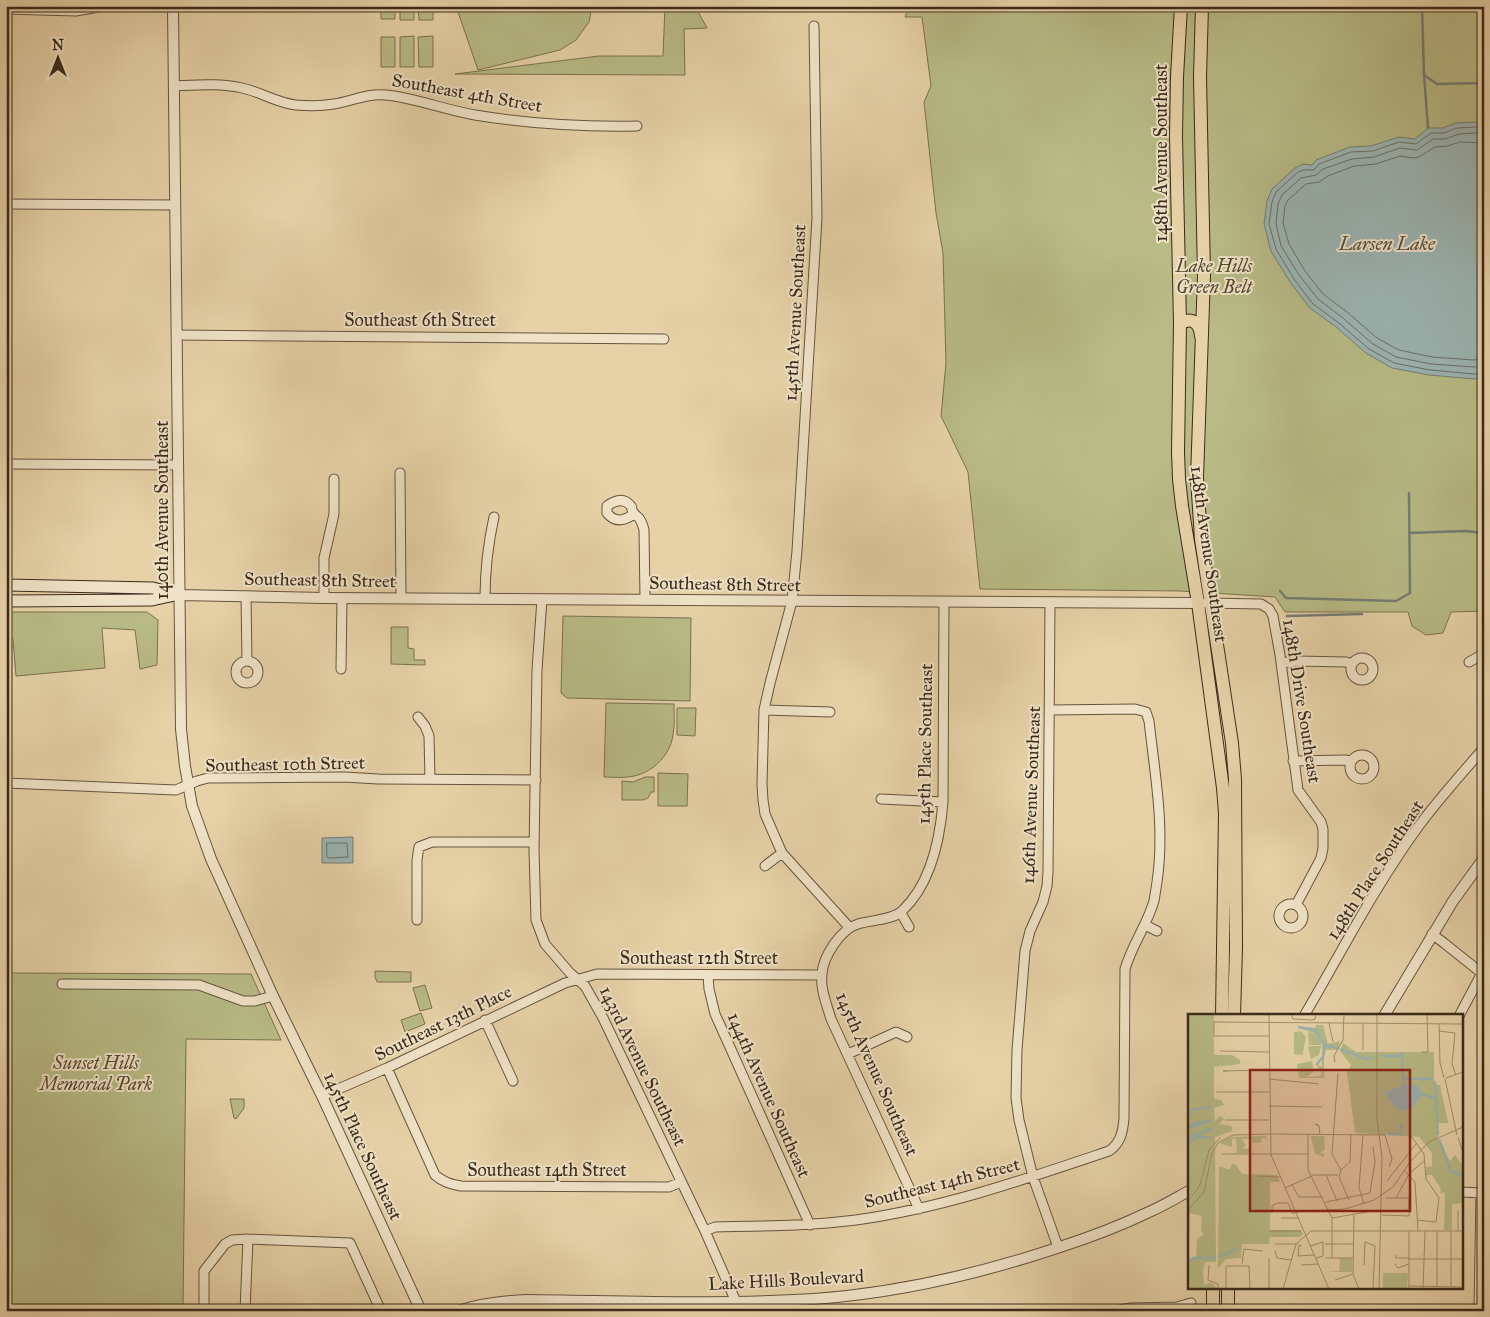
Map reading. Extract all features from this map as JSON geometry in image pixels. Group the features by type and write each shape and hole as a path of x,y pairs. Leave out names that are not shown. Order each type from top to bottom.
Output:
{"main road":[{"name":"148th Avenue Southeast","path":"1181,6 1176,77 1180,324 1179,479 1221,765 1225,813 1222,1014"},
{"path":"1186,6 1191,10 1201,6"},
{"name":"148th Avenue Southeast","path":"1201,6 1200,77 1204,276 1197,478 1201,540 1232,742 1235,779 1236,947 1234,1014"},
{"path":"1180,324 1189,320 1195,322 1200,329 1202,344"},
{"path":"6,584 153,588 179,595"},
{"path":"6,601 152,600 179,595"},
{"path":"1213,1290 1213,1311"},
{"path":"1228,1290 1228,1311"}],"street":[{"path":"6,9 76,11 104,6"},
{"name":"140th Avenue Southeast","path":"173,6 182,750 192,806 211,859 273,996"},
{"name":"145th Avenue Southeast","path":"814,26 817,218 797,551 792,601 764,710 763,800 765,814 782,853 849,927 835,942 830,951 821,975 824,993 831,1019 919,1209"},
{"name":"Southeast 4th Street","path":"174,86 232,86 295,105 334,104 365,96 388,95 474,114 525,122 638,126"},
{"path":"6,204 175,205"},
{"name":"Southeast 6th Street","path":"176,335 664,339"},
{"path":"6,464 178,464"},
{"path":"400,472 401,598"},
{"path":"324,598 324,558 334,514 334,479"},
{"path":"634,514 642,522 644,530 645,600"},
{"path":"485,598 488,542 494,517"},
{"name":"Southeast 8th Street","path":"179,595 324,598 1212,603 1261,604 1269,609"},
{"path":"246,596 247,661"},
{"path":"340,669 342,598"},
{"name":"143rd Avenue Southeast","path":"542,599 537,670 534,842 535,910 538,929 552,954 585,986 603,1018 705,1231 738,1306"},
{"name":"145th Place Southeast","path":"901,913 926,876 940,829 943,802 944,602"},
{"name":"146th Avenue Southeast","path":"1050,603 1050,710 1046,886 1025,951 1017,1050 1016,1098 1019,1120 1033,1177 1058,1247"},
{"name":"148th Drive Southeast","path":"1269,609 1273,616 1281,663 1298,790 1321,822 1323,837 1321,858 1296,905"},
{"path":"1469,662 1478,658 1484,652"},
{"path":"1281,663 1297,661 1346,662 1352,664"},
{"path":"764,710 830,712"},
{"path":"1050,710 1148,710 1159,802 1160,859 1154,901 1145,925 1157,931"},
{"path":"418,717 426,726 429,736 430,779"},
{"name":"148th Place Southeast","path":"1305,1014 1385,877 1418,827 1484,748"},
{"path":"1293,761 1352,761"},
{"name":"Southeast 10th Street","path":"6,783 176,790 208,778 344,777 378,780 536,780"},
{"path":"881,800 943,802"},
{"path":"417,920 417,860 415,844 432,842 534,842"},
{"path":"765,866 782,853"},
{"path":"1385,1014 1432,934 1458,893 1484,858"},
{"path":"849,927 901,913 909,927"},
{"name":"Southeast 14th Street","path":"705,1231 715,1227 810,1225 857,1220 919,1209 979,1194 1033,1177 1109,1151 1115,1147 1123,1131 1124,1118 1125,969 1130,953 1145,925"},
{"path":"1432,934 1483,972 1460,1014"},
{"name":"Southeast 12th Street","path":"577,979 597,974 821,975"},
{"name":"144th Avenue Southeast","path":"708,975 715,1014 810,1225"},
{"name":"Southeast 13th Place","path":"322,1096 577,979"},
{"path":"62,984 199,985 243,1001 255,1001 273,996"},
{"name":"145th Place Southeast","path":"273,996 322,1096 421,1311"},
{"path":"485,1020 513,1081"},
{"path":"848,1054 896,1032 907,1037"},
{"name":"Southeast 14th Street","path":"386,1068 435,1175 442,1181 461,1186 590,1187 669,1187 681,1182"},
{"name":"Lake Hills Boulevard","path":"459,1311 493,1302 527,1300 738,1306 883,1291 932,1282 1025,1259 1133,1220 1188,1191"},
{"path":"1462,1192 1481,1193 1479,1311"},
{"path":"245,1311 248,1239"},
{"path":"204,1311 204,1270 225,1244 232,1240 248,1239 350,1243 381,1311"},
{"path":"1114,1311 1131,1308 1177,1308 1191,1303"}],"green space":[{"path":"381,6 395,6 395,19 381,19"},
{"path":"400,6 414,6 414,20 400,20"},
{"path":"418,6 433,6 433,20 419,20"},
{"path":"456,6 592,6 589,22 576,40 560,50 478,70"},
{"path":"665,6 695,6 707,28 684,29 685,75 455,74 599,56 663,56"},
{"name":"Lake Hills Green Belt","path":"909,6 1484,6 1484,611 1451,612 1443,633 1426,635 1412,626 1408,612 1285,612 1275,597 1180,591 980,589 968,472 941,416 946,363 943,253 936,213 924,102 931,86 922,17 905,17"},
{"path":"414,36 414,67 400,67 400,37"},
{"path":"433,36 433,67 419,67 418,37"},
{"path":"381,37 395,37 395,67 381,67"},
{"path":"6,612 147,612 158,620 157,665 140,669 135,630 102,628 105,668 16,676 13,639 6,639"},
{"path":"563,616 691,618 690,701 567,698 561,693"},
{"path":"391,627 408,627 408,648 414,649 414,660 425,660 425,665 391,664"},
{"path":"606,703 674,704 674,727 671,743 668,751 658,764 636,776 604,777"},
{"path":"677,708 696,708 695,736 677,735"},
{"path":"658,773 688,774 687,806 658,806"},
{"path":"645,777 654,777 654,792 651,792 648,798 643,800 622,800 622,781 633,782"},
{"path":"375,971 411,972 411,982 377,982"},
{"name":"Sunset Hills Memorial Park","path":"6,973 251,974 281,1040 186,1039 183,1311 6,1311"},
{"path":"425,985 432,1008 420,1011 413,988"},
{"path":"421,1013 425,1024 405,1032 401,1020"},
{"path":"230,1099 244,1099 244,1108 236,1119 234,1118"}],"water":[{"name":"Larsen Lake","path":"1477,122 1484,124 1484,377 1475,379 1429,375 1392,368 1366,353 1310,308 1290,282 1271,251 1264,224 1267,201 1272,189 1295,168 1303,164 1312,165 1316,160 1350,147 1371,146 1399,137 1415,139 1428,128 1443,128 1456,123"},
{"path":"353,837 353,863 322,863 322,838"}],"waterway":[{"path":"1422,6 1428,128"},
{"path":"1424,75 1437,84 1484,83"},
{"path":"1280,591 1286,598 1396,601 1410,593 1409,493"},
{"path":"1409,533 1465,531 1484,533"},
{"path":"1287,616 1362,614"}]}
